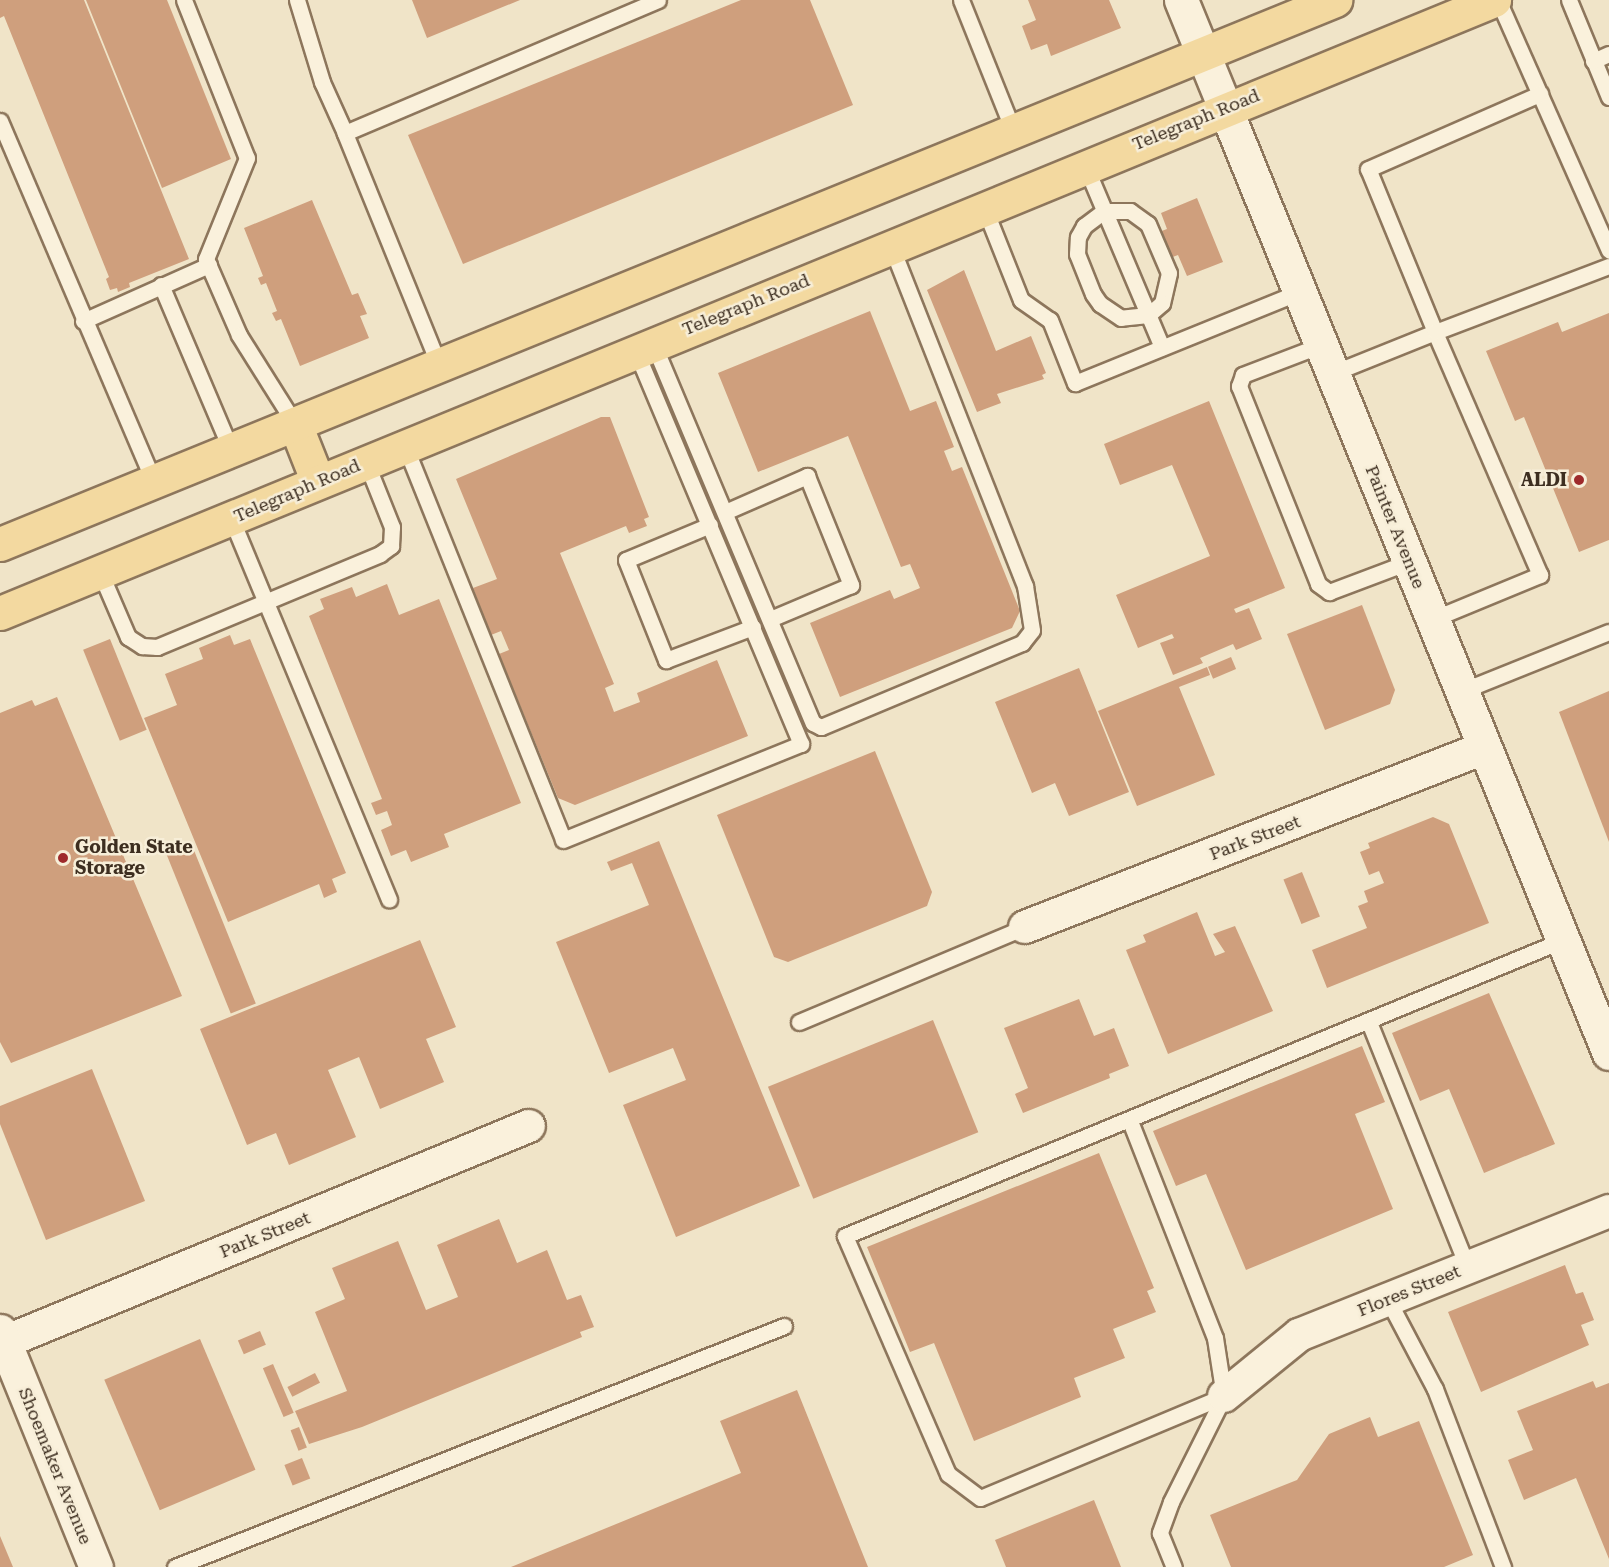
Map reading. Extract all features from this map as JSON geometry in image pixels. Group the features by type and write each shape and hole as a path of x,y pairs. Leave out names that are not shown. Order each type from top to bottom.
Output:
{"main road":[{"path":"0,544 1335,0"},
{"name":"Telegraph Road","path":"0,613 1085,165 1496,0"},
{"path":"295,424 318,482"}],"street":[{"name":"Painter Avenue","path":"1181,0 1609,1053"},
{"name":"Park Street","path":"1025,927 1485,748"},
{"name":"Park Street","path":"2,1339 529,1126"},
{"name":"Flores Street","path":"1224,1396 1299,1335 1609,1211"},
{"name":"Shoemaker Avenue","path":"2,1339 96,1567"}],"lane":[{"path":"184,0 247,158 206,259 239,335 295,424"},
{"path":"297,0 321,81 345,133 439,365"},
{"path":"345,133 658,0"},
{"path":"961,0 1013,130"},
{"path":"1496,0 1609,250"},
{"path":"1569,0 1609,97"},
{"path":"1593,61 1609,54"},
{"path":"1432,619 1540,575 1368,169 1540,94"},
{"path":"0,121 83,321 154,483"},
{"path":"1085,165 1162,347"},
{"path":"984,207 1021,300 1050,320 1075,383 1299,292"},
{"path":"1104,211 1130,211 1148,224 1169,273 1162,303 1148,315 1121,318 1100,304 1093,294 1077,254 1078,237 1084,226 1104,211"},
{"path":"645,347 725,512 813,723 821,727 1022,643 1032,630 1025,586 891,245"},
{"path":"83,321 208,265"},
{"path":"1409,562 1329,592 1318,585 1239,386 1243,375 1327,359 1436,332 1609,266"},
{"path":"161,285 231,450"},
{"path":"405,446 563,840 801,744 710,525 645,347"},
{"path":"100,572 128,636 142,646 157,647 380,554 391,546 392,527 366,462"},
{"path":"725,512 807,476 850,585 770,619"},
{"path":"231,518 389,900"},
{"path":"710,525 626,560 666,660 753,627"},
{"path":"1462,691 1609,632"},
{"path":"799,1022 1025,927"},
{"path":"1224,1396 980,1498 948,1473 845,1236 1130,1121 1563,940"},
{"path":"1369,1022 1468,1268"},
{"path":"1130,1121 1215,1338 1224,1396 1171,1502 1160,1533 1174,1567"},
{"path":"1388,1300 1435,1389 1503,1567"},
{"path":"175,1567 784,1326"}],"building":[{"path":"0,0 84,0 189,259 129,283 130,287 118,292 117,288 110,290 106,279 109,277 4,16 0,18"},
{"path":"86,0 167,0 231,159 162,188"},
{"path":"412,0 520,0 427,38"},
{"path":"741,0 810,0 853,105 463,264 408,135"},
{"path":"1028,0 1109,0 1121,28 1051,56 1047,44 1031,50 1022,26 1036,20"},
{"path":"1197,198 1223,262 1187,276 1178,255 1170,258 1159,232 1167,229 1161,213"},
{"path":"312,200 352,295 358,293 367,314 360,316 369,338 300,366 281,319 276,321 272,313 277,311 266,283 261,285 258,278 263,276 244,228"},
{"path":"964,270 996,351 1031,336 1046,373 1042,375 1044,379 997,394 1001,403 977,412 927,290"},
{"path":"870,311 910,411 936,401 954,447 944,451 952,471 962,467 1020,611 1012,628 840,697 810,623 890,590 894,599 920,588 910,564 901,567 848,436 758,472 718,373"},
{"name":"ALDI","path":"1609,313 1609,540 1579,552 1524,417 1515,421 1486,351 1558,322 1562,332"},
{"path":"1209,401 1285,588 1234,609 1236,613 1249,608 1262,639 1236,650 1233,644 1200,658 1203,663 1173,675 1160,643 1174,638 1172,634 1138,648 1116,595 1210,556 1172,465 1120,485 1104,444"},
{"path":"601,417 610,417 649,517 644,519 647,526 629,533 626,526 560,553 614,684 605,688 614,712 640,702 637,693 717,660 748,736 575,805 558,798 499,654 509,650 501,631 491,635 473,588 497,579 456,479"},
{"path":"387,584 399,615 439,599 521,803 444,834 449,847 411,862 406,850 391,856 381,830 392,825 387,811 376,815 371,803 382,799 309,616 324,609 320,599 352,587 356,597"},
{"path":"1362,605 1395,690 1390,704 1325,730 1287,634"},
{"path":"230,635 234,645 250,639 346,873 332,879 337,892 324,898 319,884 228,922 144,718 177,705 165,674 203,659 199,648"},
{"path":"110,639 147,730 120,741 83,650"},
{"path":"1231,657 1236,669 1213,679 1208,667"},
{"path":"1207,667 1210,675 1179,687 1215,775 1137,806 1098,711"},
{"path":"1079,668 1129,792 1069,816 1055,783 1032,793 995,702"},
{"path":"1609,691 1609,842 1559,712"},
{"name":"Golden State Storage","path":"57,697 182,996 11,1063 0,1042 0,713 32,700 35,706"},
{"path":"875,751 932,892 927,906 788,962 774,957 717,815"},
{"path":"1433,817 1449,824 1489,923 1327,988 1312,950 1367,928 1358,906 1368,902 1364,891 1384,883 1379,871 1369,875 1360,852 1370,848 1368,843"},
{"path":"659,841 800,1186 676,1237 623,1105 686,1080 673,1048 609,1073 556,942 649,905 632,863 611,871 607,862"},
{"path":"191,843 256,1003 231,1014 166,853"},
{"path":"1302,872 1320,917 1301,924 1283,879"},
{"path":"1197,912 1215,956 1225,952 1213,934 1235,926 1273,1011 1168,1054 1126,950 1146,942 1143,935"},
{"path":"420,940 456,1027 426,1039 444,1082 380,1109 359,1057 328,1070 356,1137 289,1165 276,1133 247,1145 200,1029"},
{"path":"1489,993 1555,1144 1484,1173 1449,1089 1420,1101 1392,1033"},
{"path":"1079,999 1094,1036 1114,1028 1129,1066 1109,1074 1110,1078 1023,1113 1015,1094 1028,1088 1004,1028"},
{"path":"933,1020 978,1132 813,1199 768,1087"},
{"path":"1362,1046 1385,1102 1355,1114 1393,1209 1246,1270 1206,1174 1176,1186 1153,1131"},
{"path":"92,1069 145,1201 46,1240 0,1124 0,1106"},
{"path":"1099,1153 1154,1288 1147,1291 1156,1312 1113,1329 1125,1358 1074,1378 1081,1397 974,1441 934,1343 910,1352 867,1247"},
{"path":"499,1219 517,1263 547,1250 567,1300 581,1295 594,1327 580,1332 582,1337 362,1427 309,1444 295,1411 347,1391 315,1312 345,1299 332,1268 398,1241 426,1310 458,1297 437,1245"},
{"path":"1565,1265 1576,1294 1583,1292 1594,1320 1581,1325 1589,1345 1481,1392 1448,1312"},
{"path":"260,1331 266,1345 244,1354 238,1340"},
{"path":"200,1339 255,1470 160,1510 104,1380"},
{"path":"273,1364 294,1413 284,1417 263,1368"},
{"path":"315,1373 320,1383 292,1397 287,1387"},
{"path":"1593,1381 1596,1388 1609,1383 1609,1559 1576,1478 1524,1500 1508,1460 1533,1450 1517,1411"},
{"path":"797,1390 868,1567 511,1567 741,1473 720,1421"},
{"path":"1370,1417 1378,1437 1419,1421 1473,1555 1444,1567 1231,1567 1210,1515 1297,1480 1329,1434"},
{"path":"299,1427 307,1448 298,1451 291,1430"},
{"path":"302,1458 310,1478 293,1486 284,1465"},
{"path":"1094,1500 1121,1567 1006,1567 995,1540"},
{"path":"0,1536 13,1567 0,1567"}],"place":[{"name":"ALDI","path":"1579,480"},
{"name":"Golden State Storage","path":"63,858"}]}
